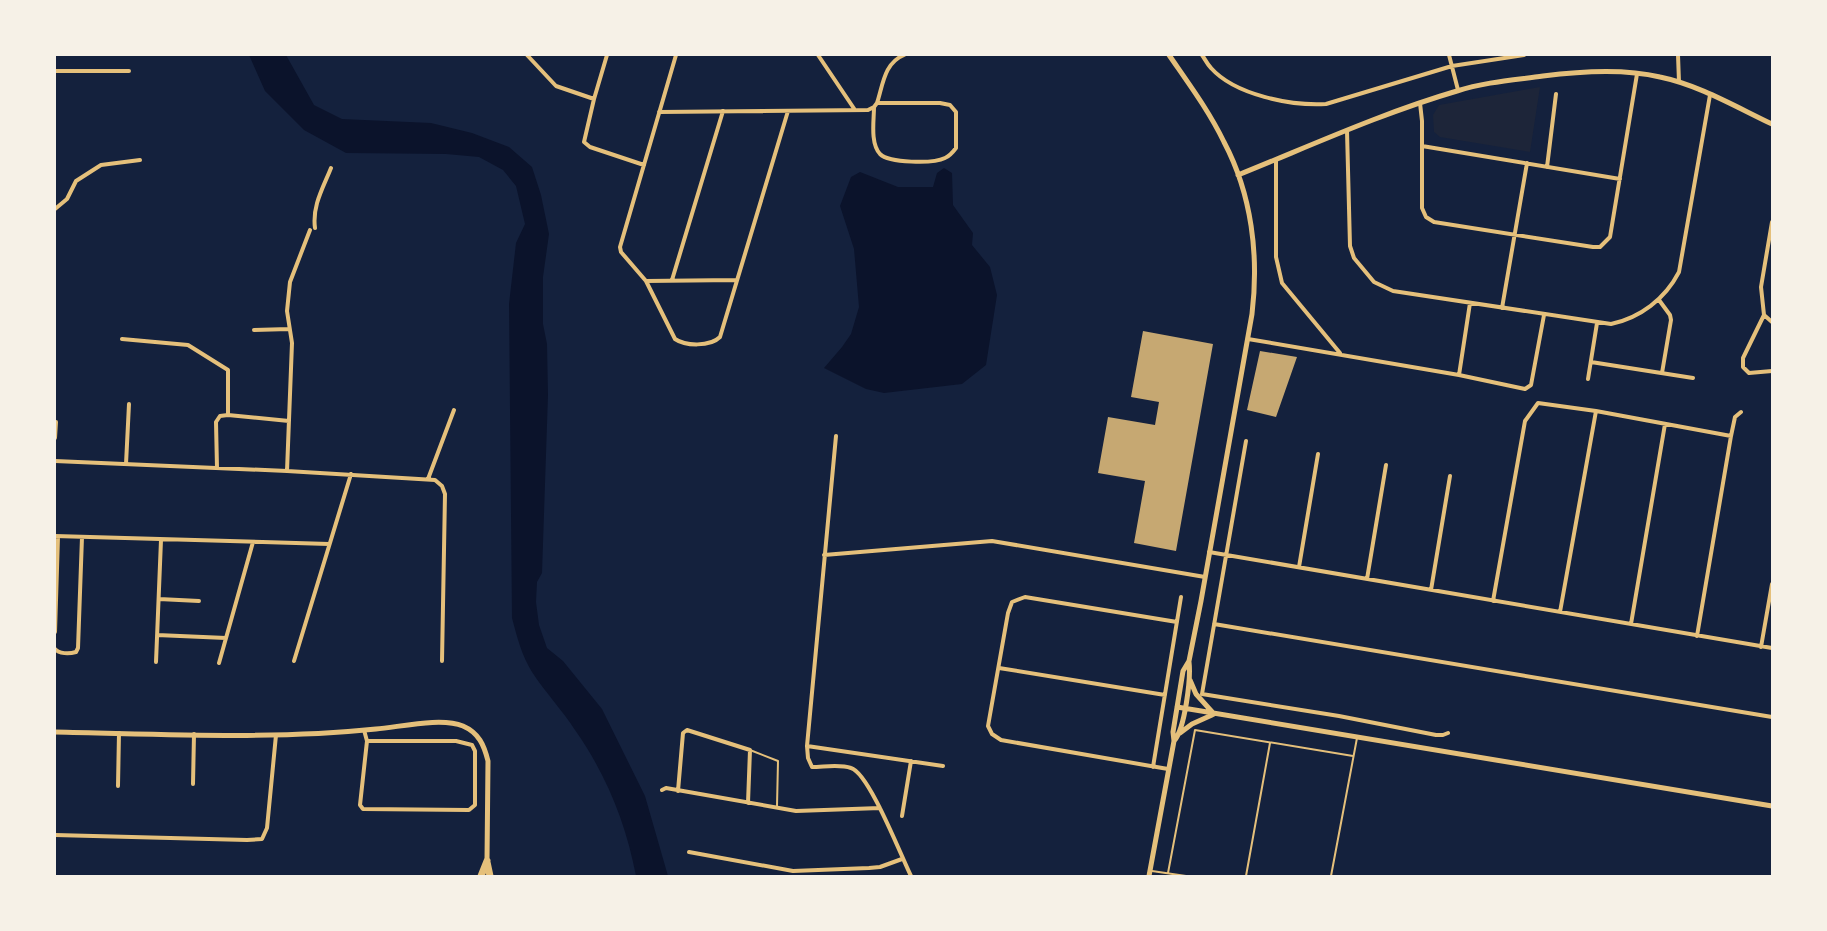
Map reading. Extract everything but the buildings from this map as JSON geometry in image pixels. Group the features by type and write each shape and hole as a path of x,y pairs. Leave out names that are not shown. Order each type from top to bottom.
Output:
{"highway":[{"path":"481,876 487,861"},
{"path":"487,861 490,876"}],"street":[{"path":"527,55 556,86 594,99"},
{"path":"607,55 584,142 590,147 644,165"},
{"path":"676,55 620,247 621,252 646,281 675,338 684,343 713,342 720,337 788,110"},
{"path":"818,55 856,110"},
{"path":"659,112 868,110 874,108 878,103 888,66 898,57 904,55"},
{"path":"1169,55 1206,110 1225,144 1238,175 1252,228 1256,266 1255,290 1248,339 1189,661 1190,679 1180,733"},
{"path":"1202,55 1211,68 1231,84 1259,95 1285,102 1312,105 1326,104 1452,66 1524,55"},
{"path":"1450,55 1458,90"},
{"path":"1678,55 1680,82"},
{"path":"55,71 129,71"},
{"path":"1238,175 1347,131 1458,90 1491,82 1558,74 1591,72 1659,76 1680,82 1772,124"},
{"path":"1420,103 1422,208 1426,217 1434,222 1600,247 1610,237 1637,74"},
{"path":"1547,167 1556,94"},
{"path":"1347,131 1349,238 1354,258 1374,282 1394,290 1611,324 1624,321 1659,300 1671,286 1678,272 1710,95"},
{"path":"874,108 875,144 879,153 887,159 897,161 935,160 945,158 956,148 956,112 950,105 940,102 878,103"},
{"path":"672,280 723,111"},
{"path":"1422,146 1620,179"},
{"path":"55,209 67,200 76,181 101,165 140,160"},
{"path":"1276,160 1276,258 1282,283 1341,354"},
{"path":"1502,308 1527,163"},
{"path":"315,228 314,217 318,198 331,168"},
{"path":"1772,222 1761,287 1764,315 1743,358 1743,367 1749,373 1772,371"},
{"path":"287,471 292,343 287,311 290,282 310,230"},
{"path":"646,281 736,280"},
{"path":"1659,300 1670,315 1671,320 1662,373"},
{"path":"1459,375 1470,303"},
{"path":"1248,339 1459,375 1525,390 1531,385 1544,315"},
{"path":"1764,315 1772,322"},
{"path":"1588,379 1597,323"},
{"path":"254,330 289,329"},
{"path":"122,339 188,345 228,370 228,416"},
{"path":"1591,362 1693,378"},
{"path":"1493,601 1525,421 1538,403 1596,411 1731,436"},
{"path":"126,464 129,404"},
{"path":"428,479 454,410"},
{"path":"1560,612 1596,411"},
{"path":"1697,636 1731,436 1735,417 1740,412"},
{"path":"217,468 216,422 220,416 289,421"},
{"path":"55,438 56,422"},
{"path":"1631,624 1665,424"},
{"path":"836,436 806,746 808,758 812,767 850,767 864,778 911,876"},
{"path":"1246,441 1202,694 1340,716 1436,735 1448,733"},
{"path":"1299,567 1318,454"},
{"path":"55,461 351,474 435,480 442,486 445,494 442,661"},
{"path":"1367,579 1386,465"},
{"path":"294,661 351,474"},
{"path":"1431,590 1450,476"},
{"path":"55,632 57,536 330,544"},
{"path":"55,649 60,653 73,653 78,648 82,537"},
{"path":"156,662 162,540"},
{"path":"824,555 992,541 1205,577"},
{"path":"219,663 253,542"},
{"path":"1209,552 1772,648"},
{"path":"1761,646 1772,584"},
{"path":"1168,769 1001,740 992,734 988,726 1008,613 1012,602 1025,597 1177,622"},
{"path":"1153,767 1181,597"},
{"path":"159,599 199,601"},
{"path":"1214,624 1772,717"},
{"path":"157,635 226,638"},
{"path":"1149,873 1174,741 1173,732 1183,672 1189,661"},
{"path":"999,668 1165,695"},
{"path":"1190,679 1196,694 1214,714"},
{"path":"1177,707 1772,806"},
{"path":"1174,741 1180,733 1198,720 1214,714"},
{"path":"55,732 276,736 446,723 462,726 479,738 488,761 487,861"},
{"path":"364,730 367,741 360,805 363,809 469,810 475,805 475,751 472,745 456,741 367,741"},
{"path":"678,791 684,731 687,730 750,750 748,803"},
{"path":"118,786 119,733"},
{"path":"193,784 194,734"},
{"path":"55,836 262,839 267,828 276,736"},
{"path":"806,746 943,766"},
{"path":"902,816 911,761"},
{"path":"662,790 666,788 796,811 880,808"},
{"path":"689,852 793,871 880,867 902,859"}],"lane":[{"path":"1168,873 1196,730 1353,756"},
{"path":"1331,876 1357,737"},
{"path":"1246,876 1271,742"},
{"path":"750,750 778,761 777,808"},
{"path":"1149,873 1168,873 1186,876"}],"shaded area":[{"path":"249,55 286,55 314,105 342,119 431,123 472,133 509,147 532,167 541,195 549,234 543,277 543,324 547,344 548,395 542,573 537,582 536,602 539,625 547,648 563,661 602,709 645,796 668,876 636,876 627,837 605,782 586,747 528,666 512,618 509,304 516,243 525,224 516,186 503,170 479,157 446,154 346,153 304,130 265,91"},
{"path":"1540,87 1530,152 1440,137 1434,132 1433,115 1439,105"},
{"path":"944,168 952,173 953,205 973,233 972,245 990,267 997,295 986,365 962,384 884,393 866,389 824,368 851,334 859,307 854,249 840,206 851,177 860,172 898,187 933,187 937,173"}]}
